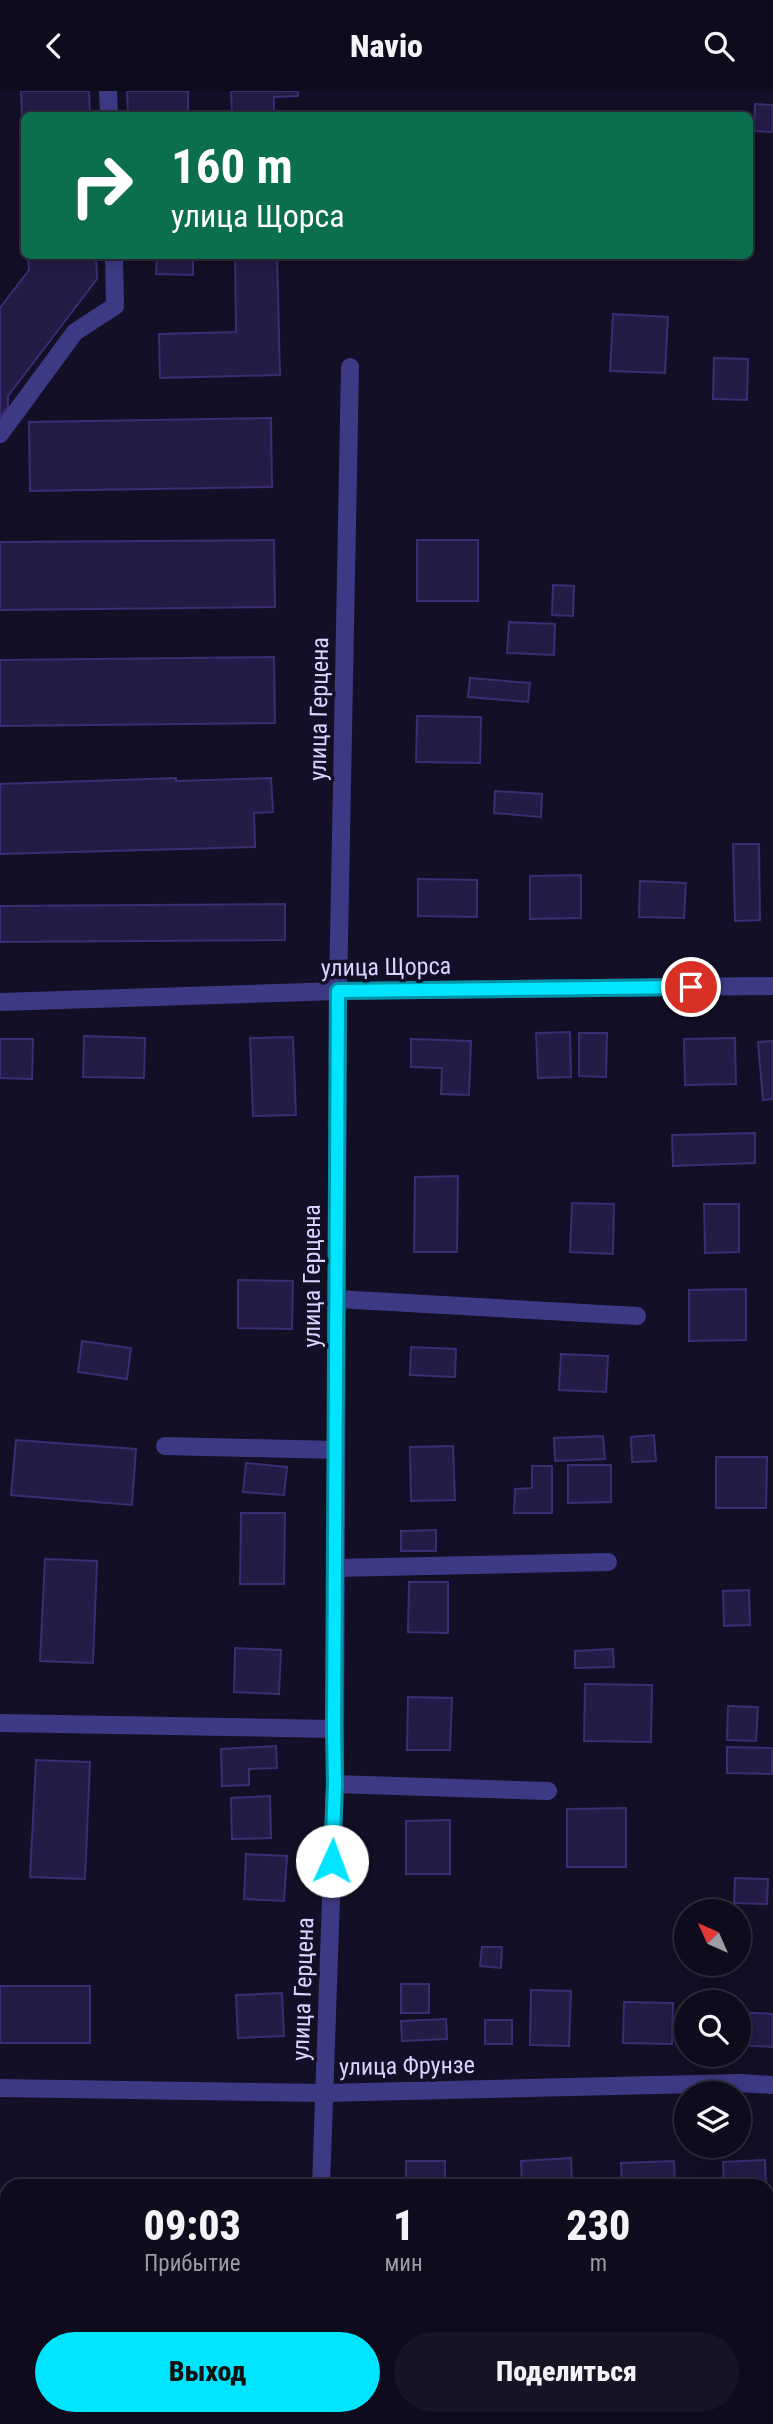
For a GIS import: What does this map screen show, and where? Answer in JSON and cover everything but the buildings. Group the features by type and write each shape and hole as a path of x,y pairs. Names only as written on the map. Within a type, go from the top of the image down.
{"street":[{"path":"108,91 109,112"},
{"path":"0,434 75,332 115,306 114,259"},
{"name":"улица Герцена","path":"321,2179 335,1784 338,991 350,367"},
{"name":"улица Щорса","path":"0,1002 338,991 773,986"},
{"path":"337,1299 637,1316"},
{"path":"165,1446 336,1450"},
{"path":"335,1568 608,1562"},
{"path":"0,1723 334,1729"},
{"path":"335,1784 548,1791"},
{"name":"улица Фрунзе","path":"0,2088 324,2092 739,2083 773,2085"}],"route":[{"path":"332,1861 335,1784 338,991 691,987"}]}
